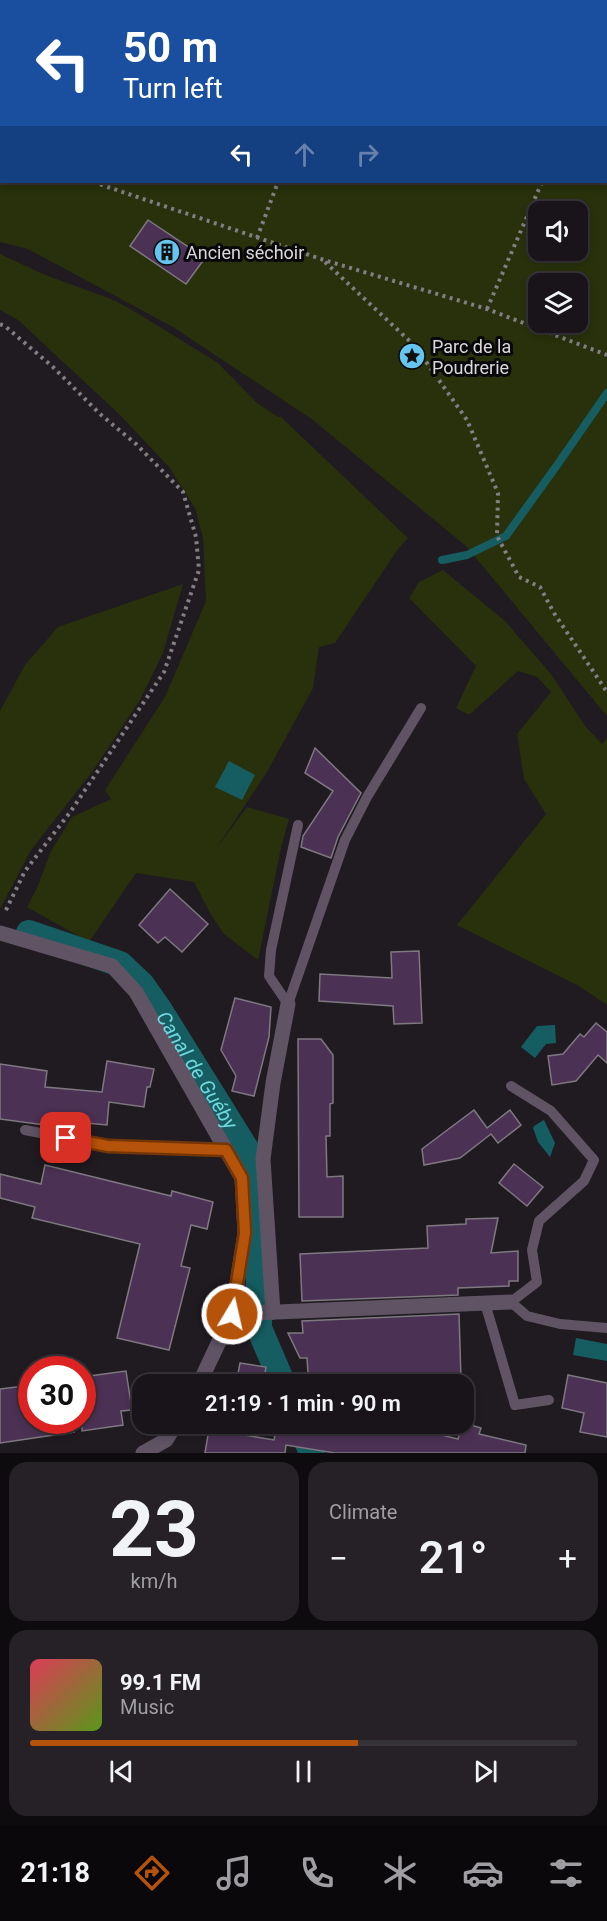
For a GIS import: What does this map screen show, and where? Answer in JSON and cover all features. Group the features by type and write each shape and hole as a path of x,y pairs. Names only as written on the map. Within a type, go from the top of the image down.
{"street":[{"path":"0,933 112,966 136,992 242,1178 245,1233 232,1314 204,1374"},
{"path":"273,1312 263,1159 273,1083 288,1004"},
{"path":"232,1314 511,1302"},
{"path":"143,1453 166,1440 170,1434"}],"lane":[{"path":"288,1004 345,840 367,797 421,708"},
{"path":"288,1004 269,976 271,950 298,825"},
{"path":"511,1086 551,1111 594,1160 584,1181 540,1221 532,1250 537,1282 511,1302 527,1316 560,1324 607,1328"},
{"path":"25,1130 108,1146 226,1150"},
{"path":"485,1303 515,1405 549,1400"}],"path":[{"path":"96,183 324,260 487,309 607,355"},
{"path":"257,238 278,183"},
{"path":"487,309 542,183"},
{"path":"324,260 415,346 467,420 498,492 496,536 519,577 540,587 554,614 607,692"},
{"path":"0,324 52,367 99,414 136,444 183,492 196,537 199,570 164,672 71,811 25,871 0,922"}],"green space":[{"name":"Parc de la Poudrerie","path":"0,183 607,183 607,716 466,546 313,420 173,327 28,249 0,242"},
{"path":"0,254 43,274 116,301 218,363 257,403 281,417 408,538 398,549 335,643 319,647 313,688 267,772 216,849 247,807 289,819 258,960 224,934 194,882 136,873 89,942 27,907 51,851 72,817 111,799 105,790 165,697 206,601 203,538 195,508 169,467 120,415 18,320 0,310"},
{"path":"443,570 505,621 551,674 585,726 602,744 607,738 607,1005 579,986 457,925 546,814 524,779 517,734 551,692 537,677 518,671 469,715 456,708 476,666 409,598 419,582"},
{"path":"183,584 163,653 140,700 92,772 31,850 0,909 0,711 25,665 58,627"}],"water":[{"path":"229,761 255,775 242,800 215,787"},
{"path":"555,1025 556,1043 546,1044 535,1058 521,1047 537,1026"},
{"path":"544,1120 555,1143 550,1157 538,1142 533,1128"},
{"path":"576,1338 607,1344 607,1361 573,1355"}],"building":[{"name":"Ancien séchoir","path":"148,220 205,258 186,284 130,246"},
{"path":"315,748 361,793 338,837 331,858 301,847 303,836 333,791 305,773"},
{"path":"170,889 208,924 182,952 165,937 158,943 139,925"},
{"path":"419,951 422,1023 394,1024 393,1006 319,1001 320,974 392,978 391,952"},
{"path":"235,998 271,1007 269,1037 254,1096 232,1091 236,1076 221,1050"},
{"path":"596,1023 607,1032 607,1063 598,1055 576,1081 552,1085 548,1056 563,1054 580,1034 584,1037"},
{"path":"298,1039 321,1039 333,1055 333,1103 330,1104 330,1136 326,1136 327,1177 343,1176 343,1217 299,1217"},
{"path":"107,1061 154,1069 150,1087 147,1087 144,1107 109,1102 107,1125 53,1120 52,1126 0,1119 0,1064 47,1071 45,1087 102,1092"},
{"path":"474,1110 487,1128 510,1110 521,1125 498,1143 491,1134 460,1158 424,1165 422,1149"},
{"path":"514,1164 543,1187 527,1206 499,1183"},
{"path":"45,1165 171,1196 172,1191 213,1202 207,1229 191,1225 181,1266 190,1268 169,1350 117,1338 140,1244 32,1218 35,1207 0,1198 0,1174 41,1184"},
{"path":"498,1218 491,1253 518,1251 518,1281 509,1281 509,1286 458,1288 458,1295 302,1301 300,1254 428,1248 427,1226 466,1224 466,1219"},
{"path":"459,1314 461,1374 308,1374 307,1358 300,1358 288,1333 303,1333 302,1321"},
{"path":"240,1363 266,1367 265,1374 238,1374"},
{"path":"126,1371 132,1410 121,1411 123,1425 96,1429 96,1375"},
{"path":"568,1375 607,1383 607,1437 580,1432 584,1413 562,1408"},
{"path":"18,1387 18,1434 61,1434 0,1443 0,1389"},
{"path":"474,1426 481,1428 479,1434 526,1445 525,1453 335,1453 286,1445 285,1453 205,1453 208,1434 239,1434 274,1440 275,1434 438,1434 458,1439 459,1434 474,1434"}],"waterway":[{"path":"442,560 467,555 506,536 607,393"},
{"name":"Canal de Guéby","path":"29,933 120,964 142,985 258,1168 259,1328 279,1374"},
{"name":"Canal de Guéby","path":"304,1434 312,1453"}],"place":[{"name":"Ancien séchoir","path":"167,252"},
{"name":"Parc de la Poudrerie","path":"412,356"}],"route":[{"path":"66,1138 108,1146 226,1150 242,1178 245,1233 232,1314"}]}
